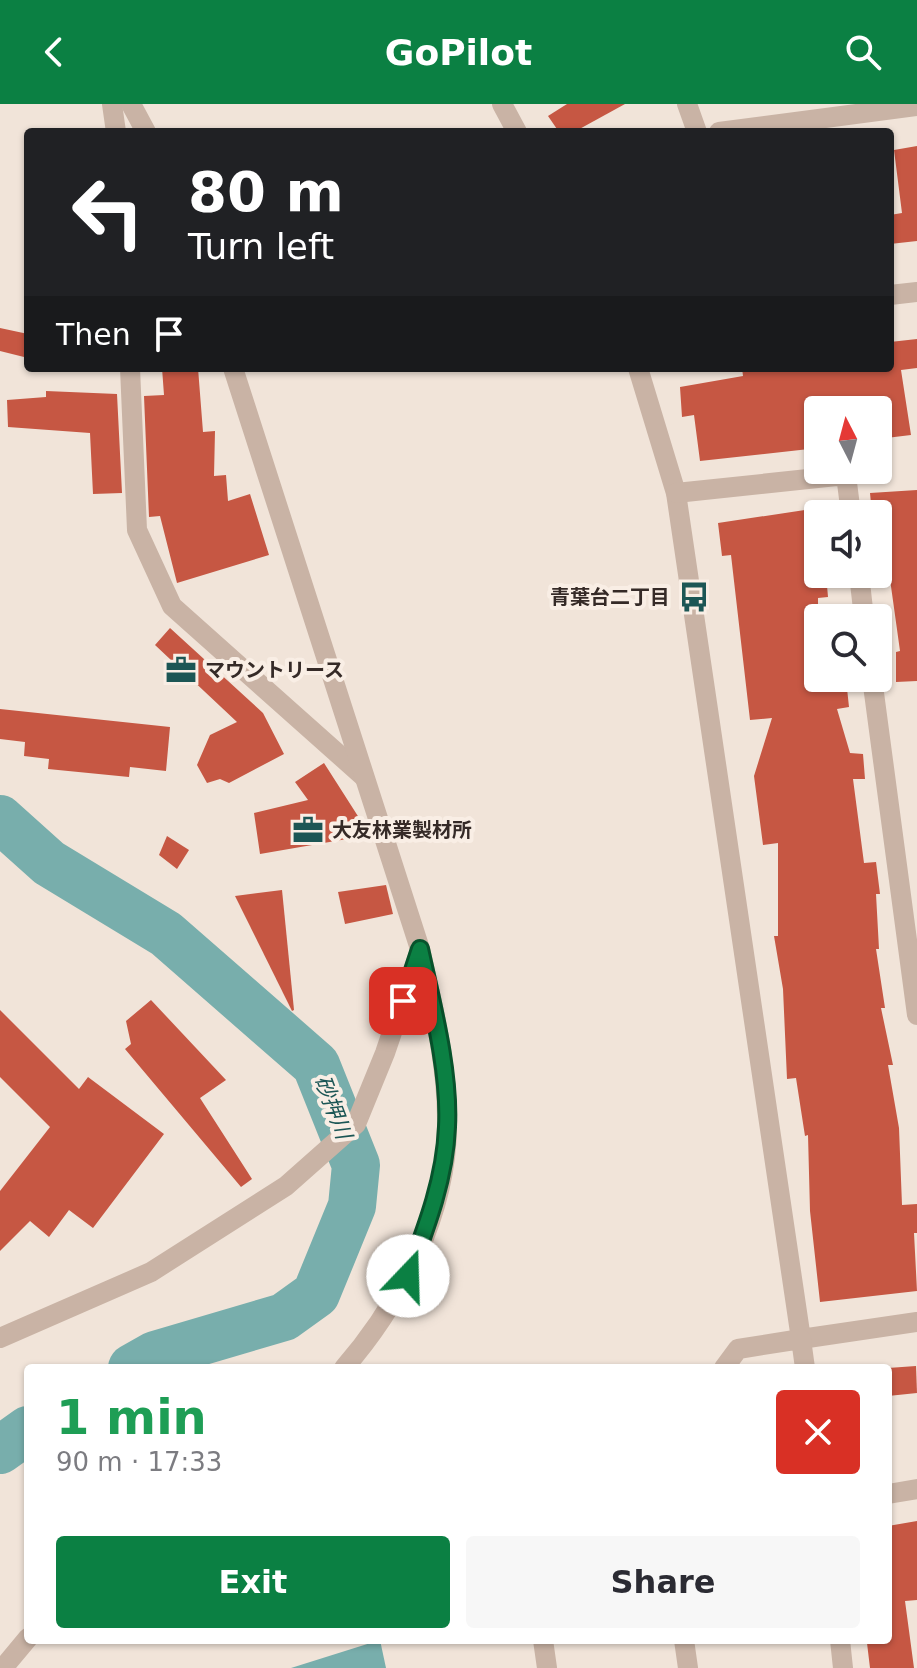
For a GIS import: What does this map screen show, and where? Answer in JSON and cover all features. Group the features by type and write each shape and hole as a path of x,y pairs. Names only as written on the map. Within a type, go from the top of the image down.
{"street":[{"path":"112,104 115,128"},
{"path":"131,104 144,128"},
{"path":"502,104 515,128"},
{"path":"687,104 696,128"},
{"path":"743,128 858,109 917,106"},
{"path":"894,295 917,292"},
{"path":"130,372 137,530 172,606 367,780"},
{"path":"234,372 420,949 438,1032 446,1110 441,1171 431,1214 408,1276 387,1314 347,1364"},
{"path":"639,372 676,493 804,1364"},
{"path":"676,493 846,475 849,500"},
{"path":"874,692 917,1015"},
{"path":"0,1338 151,1272 286,1186 356,1124 385,1053 420,949"},
{"path":"727,1364 738,1349 917,1322"},
{"path":"892,1493 917,1489"},
{"path":"3,1668 24,1643"},
{"path":"544,1644 547,1668"},
{"path":"685,1644 688,1668"},
{"path":"840,1644 843,1668"}],"water":[{"path":"367,1644 381,1644 386,1668 291,1668"}],"building":[{"path":"567,104 625,104 581,128 556,128 548,116"},
{"path":"917,146 917,241 894,244 894,214 902,213 894,150"},
{"path":"0,328 24,333 24,357 0,351"},
{"path":"917,339 917,368 901,370 911,435 892,437 892,396 804,396 804,450 700,461 694,415 682,417 680,387 743,376 742,372 894,372 894,342"},
{"path":"162,372 198,372 203,432 215,431 214,476 226,475 228,501 250,494 269,555 177,583 160,516 149,517 144,396 164,395"},
{"path":"46,391 117,394 122,493 93,494 90,433 8,427 7,400 46,397"},
{"path":"917,490 917,681 896,682 896,652 900,651 891,588 892,500 871,500 870,493"},
{"path":"804,510 804,588 827,588 828,597 818,598 818,604 804,604 804,692 847,692 849,707 837,709 850,753 863,754 865,779 853,779 864,863 876,862 880,894 876,894 879,949 876,949 885,1008 881,1008 893,1065 888,1065 899,1128 902,1205 917,1204 917,1233 914,1233 917,1291 820,1302 810,1211 808,1135 805,1136 796,1078 787,1079 783,989 774,936 778,936 778,843 763,845 754,776 772,718 750,720 731,555 722,556 718,523"},
{"path":"170,628 263,713 284,754 229,783 220,779 207,783 197,765 210,735 237,722 155,645"},
{"path":"0,709 170,727 166,771 130,767 129,777 48,769 49,759 24,756 25,742 0,739"},
{"path":"324,763 370,835 260,854 254,813 308,800 295,782"},
{"path":"167,836 189,850 177,869 159,855"},
{"path":"386,885 393,914 345,924 338,892"},
{"path":"282,890 294,1010 292,1011 235,896"},
{"path":"151,1000 226,1080 200,1098 252,1179 241,1187 125,1049 131,1044 126,1021"},
{"path":"0,1010 79,1089 88,1077 164,1134 93,1228 69,1210 49,1237 30,1221 0,1251 0,1191 50,1127 0,1077"},
{"path":"916,1366 917,1393 892,1396 892,1368"},
{"path":"917,1521 917,1600 905,1601 914,1668 870,1668 867,1644 892,1644 892,1525"}],"waterway":[{"name":"砂押川","path":"0,819 49,863 166,934 316,1065 356,1165 352,1206 316,1294 284,1317 155,1355 139,1364"},
{"name":"砂押川","path":"0,1450 24,1433"}],"place":[{"name":"青葉台二丁目","path":"694,597"},
{"name":"マウントリース","path":"181,670"},
{"name":"大友林業製材所","path":"308,830"}],"route":[{"path":"403,1001 420,949 438,1032 447,1126 431,1214 408,1276"}]}
